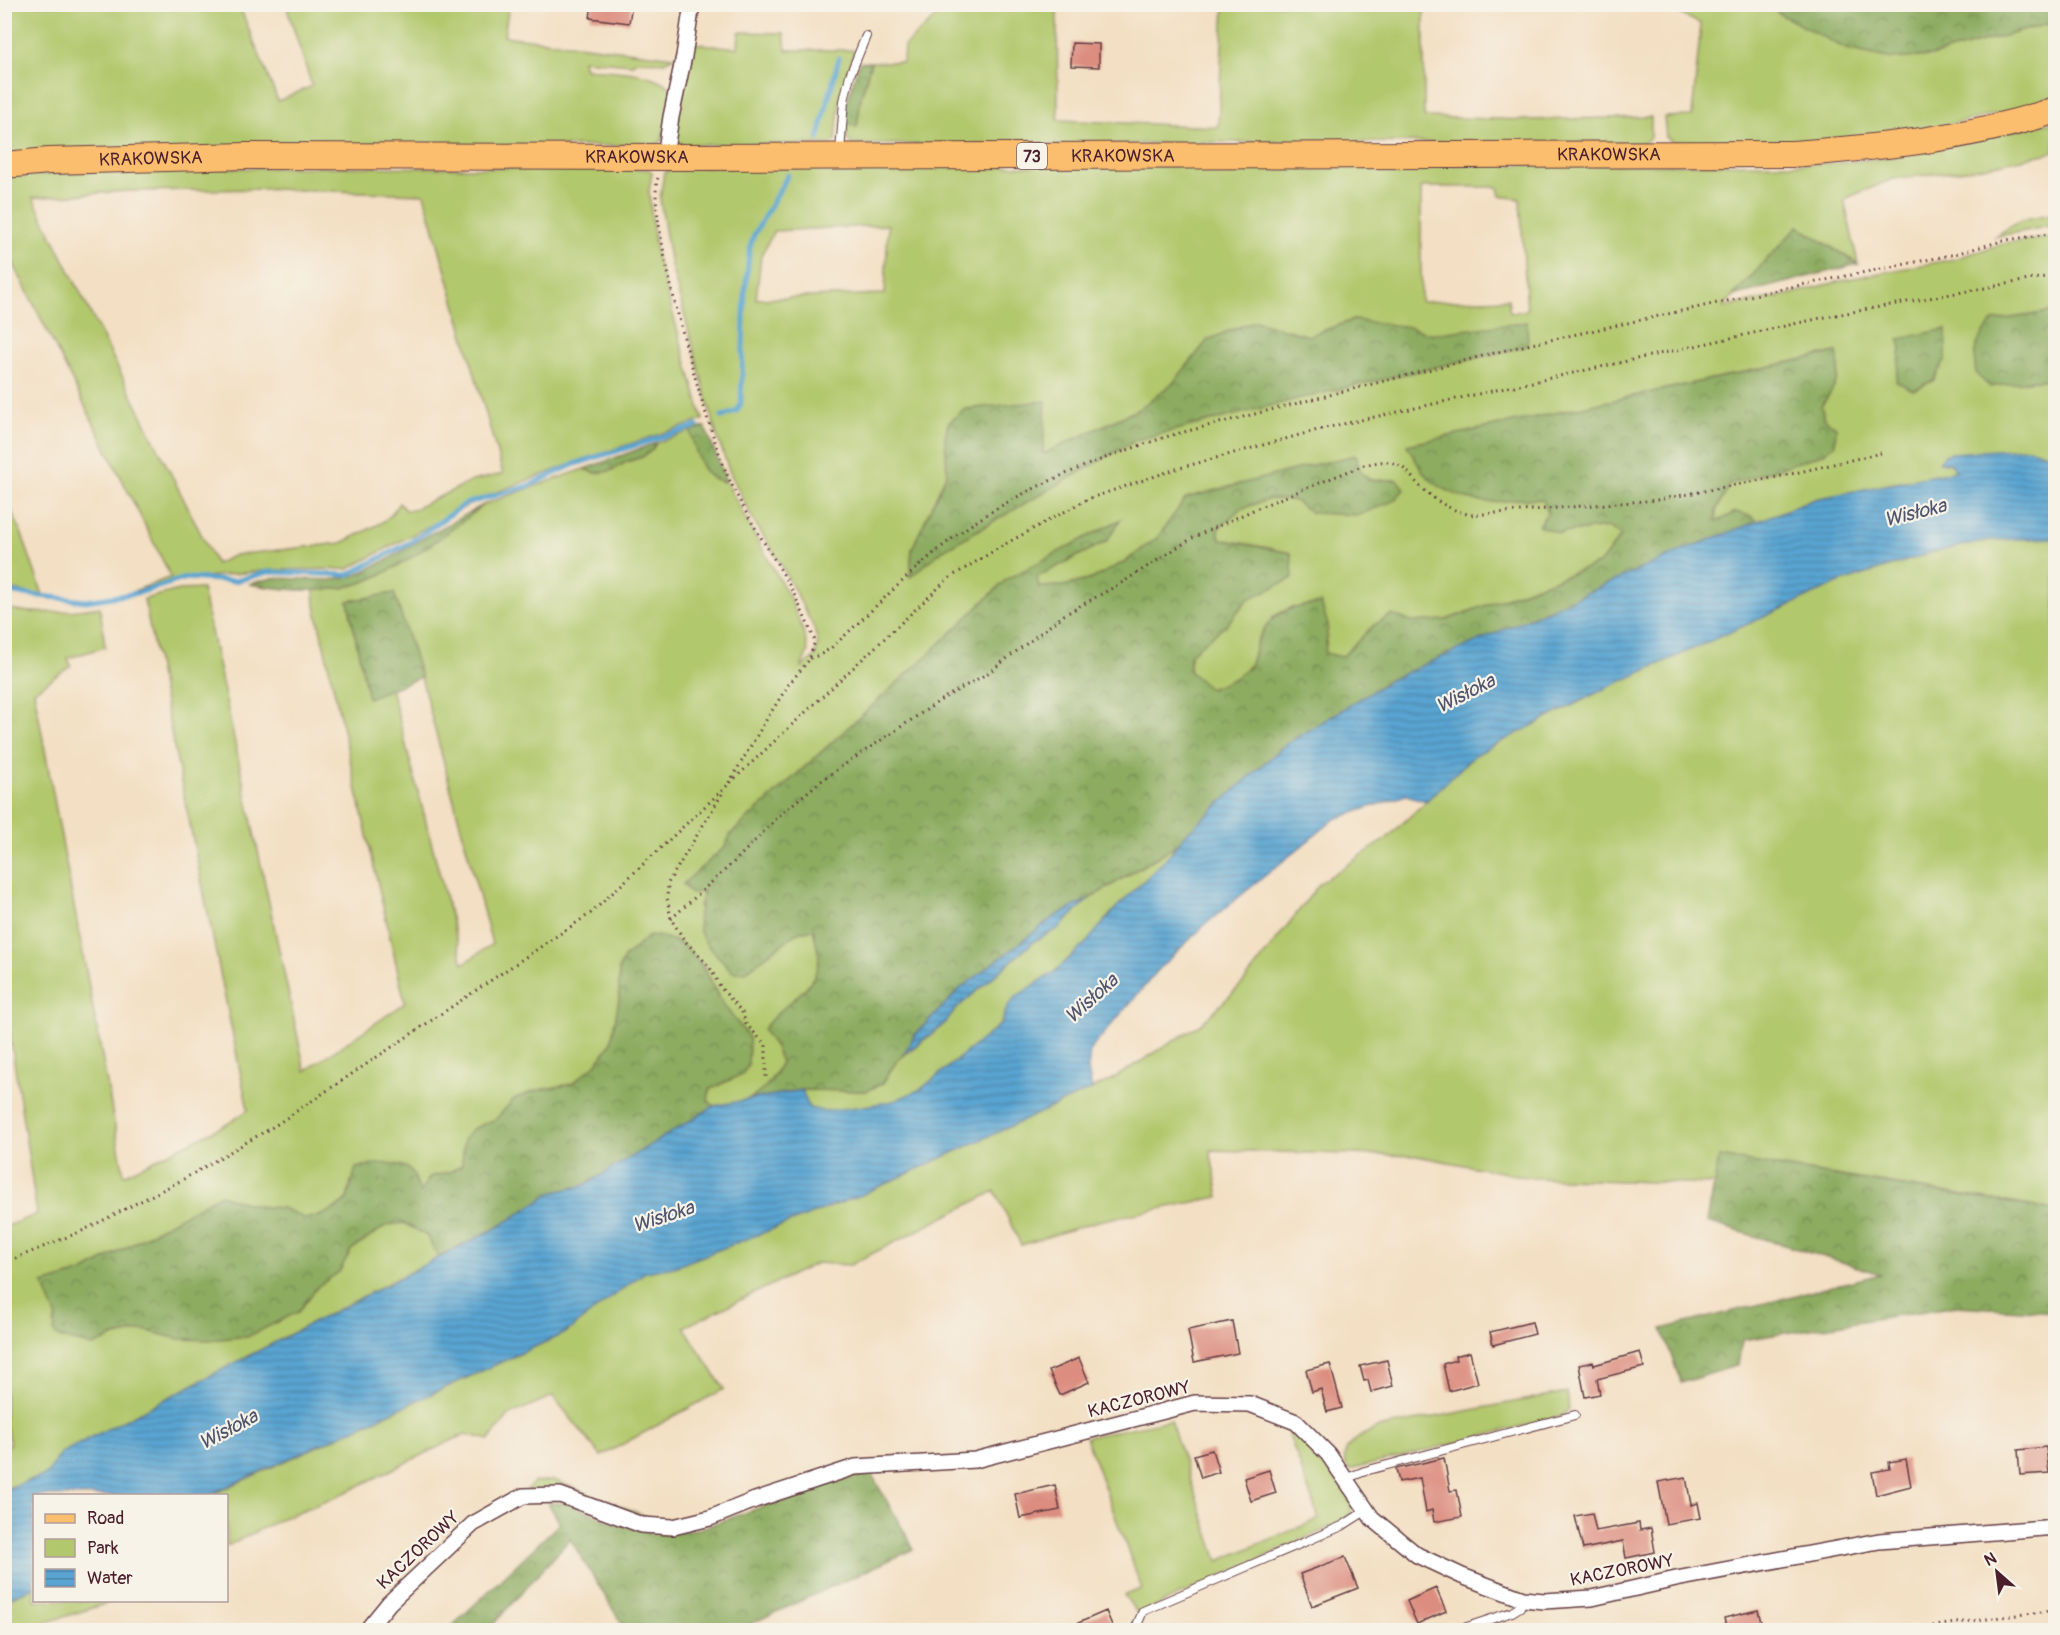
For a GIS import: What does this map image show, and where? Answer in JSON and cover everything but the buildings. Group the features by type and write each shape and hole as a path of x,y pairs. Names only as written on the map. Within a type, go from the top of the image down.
{"main road":[{"name":"KRAKOWSKA","path":"4,165 49,161 246,156 1792,154 1887,147 1967,134 2055,110"}],"street":[{"path":"666,157 692,4"},
{"name":"KACZOROWY","path":"367,1630 389,1603 473,1524 523,1496 560,1495 642,1525 672,1527 710,1518 754,1500 855,1467 975,1460 1195,1403 1250,1404 1296,1422 1328,1454 1372,1518 1417,1555 1462,1576 1523,1599 1544,1601 1592,1598 1676,1579 1879,1541 2055,1527"}],"lane":[{"path":"840,156 846,93 852,68 866,36"},
{"path":"1345,1479 1365,1471 1575,1415"},
{"path":"1135,1630 1143,1611 1342,1526 1366,1510"},
{"path":"1458,1630 1512,1612 1520,1607 1523,1599"}],"path":[{"path":"666,157 655,184 658,220 671,285 705,407 729,479 750,522 786,579 815,641 810,658 789,684 768,717 668,883 666,898 671,919 685,940 709,966 721,988 742,1012 746,1024 766,1045 766,1079"},
{"path":"810,658 831,648 892,590 966,529 1049,481 1126,450 1172,435 1518,347 1786,288 1951,255 2006,240 2055,233"},
{"path":"4,1263 82,1231 172,1185 276,1125 591,913 726,789 948,578 1088,499 1176,469 1325,428 1830,316 2055,274"},
{"path":"671,919 736,860 783,812 826,777 944,698 995,668 1064,615 1123,582 1194,537 1262,506 1364,465 1380,461 1394,463 1404,468 1422,488 1442,504 1457,512 1471,514 1657,500 1782,476 1881,453"},
{"path":"1903,1630 2055,1610"}],"green space":[{"path":"1424,4 1424,117 1529,120 1651,117 1651,137 1644,143 1217,142 1059,145 851,144 847,139 846,123 857,126 861,97 871,62 903,62 904,46 949,5 1057,5 1058,120 1218,127 1224,5"},
{"path":"5,5 239,5 278,101 312,86 286,5 509,5 504,36 674,57 664,62 636,61 633,64 583,60 585,69 645,75 666,84 673,91 662,140 657,145 5,154"},
{"path":"1662,5 1768,5 1778,13 1931,56 2055,22 2055,96 1982,118 1880,135 1786,142 1672,142 1666,137 1664,117 1692,116 1701,24"},
{"path":"1768,5 2055,5 2055,22 1931,56 1892,59 1846,49 1778,13"},
{"path":"739,32 784,33 786,50 853,50 840,99 836,140 831,144 687,145 676,143 673,139 692,43 738,48"},
{"path":"859,62 871,62 861,97 857,127 846,123 847,103"},
{"path":"2055,121 2055,152 1974,169 1893,179 1844,199 1858,264 1798,227 1723,307 1787,295 1848,279 1954,259 2005,243 2055,237 2055,311 1993,321 2034,380 2055,380 2055,454 2046,454 2028,448 1951,464 1957,471 1815,499 1758,521 1751,516 1716,523 1716,511 1730,484 1823,454 1825,419 1821,406 1830,393 1838,374 1836,352 1408,445 1425,474 1490,502 1525,498 1543,500 1548,512 1539,525 1559,533 1608,527 1621,536 1600,563 1446,620 1413,622 1391,615 1374,625 1342,657 1325,654 1327,625 1292,607 1274,616 1257,641 1251,664 1232,681 1209,689 1190,672 1190,654 1227,624 1248,599 1293,578 1274,549 1220,539 1218,529 1240,509 1270,499 1293,500 1312,513 1397,480 1370,480 1360,470 1356,456 1313,465 1187,498 1157,538 1126,561 1092,579 1063,586 1039,587 1036,577 1107,541 1007,579 928,655 731,834 725,847 683,884 704,890 699,906 720,958 733,972 745,972 799,931 814,930 819,958 812,980 763,1030 775,1047 781,1062 762,1091 738,1102 714,1106 707,1100 710,1089 743,1074 748,1064 749,1038 726,1009 703,965 679,942 650,935 624,958 619,969 619,1000 611,1043 597,1063 572,1084 534,1091 505,1110 496,1119 472,1129 464,1140 462,1165 450,1172 430,1177 420,1194 413,1173 351,1181 347,1199 338,1207 321,1216 304,1218 282,1208 256,1206 219,1195 83,1272 44,1284 56,1315 54,1324 93,1346 115,1336 144,1330 179,1339 298,1312 318,1286 339,1272 351,1250 387,1225 404,1223 426,1235 439,1257 61,1453 46,1475 5,1489 5,1449 10,1444 5,1422 5,1350 8,1348 8,1325 5,1324 5,1227 37,1214 4,994 5,607 39,612 100,607 105,647 68,658 71,666 34,691 124,1175 229,1123 248,1110 144,599 179,590 202,589 305,1071 405,1003 315,606 314,590 343,588 380,575 435,542 485,504 584,469 596,473 610,471 626,462 642,457 652,450 656,443 690,431 704,470 722,482 726,481 789,596 804,633 808,651 801,668 815,656 818,642 813,626 778,559 753,520 730,473 716,433 671,265 660,199 664,173 674,167 1807,164 1841,163 1908,155","holes":["1421,187 1498,187 1500,196 1520,199 1527,310 1510,313 1508,299 1421,302","888,225 885,294 756,299 761,256 774,231","1353,320 1431,334 1458,332 1297,399 1136,440 943,550 910,576 912,549 947,473 1043,455 1100,429 1139,409 1174,382 1208,340 1255,321 1308,336","1899,339 1946,358 1933,381 1913,390 1897,381 1901,349","394,593 421,677 492,944 463,964 391,688 368,697 348,601"]},
{"path":"334,167 648,169 652,172 649,192 656,255 703,420 584,459 484,497 348,569 271,570 187,579 134,591 171,577 5,247 5,177 116,170","holes":["271,189 424,194 503,474 472,481 412,510 405,510 399,503 391,515 381,523 342,543 235,555 216,564 33,198 128,191"]},
{"path":"2055,213 2055,225 1994,237 2021,220"},
{"path":"1798,226 1858,264 1733,296"},
{"path":"2055,311 2055,380 2034,380 1990,387 1976,374 1975,350 1993,321"},
{"path":"1353,320 1410,327 1431,334 1527,322 1528,346 1297,399 1136,440 943,550 910,577 912,549 947,473 945,437 948,423 965,409 1046,401 1043,454 1139,409 1174,382 1208,340 1231,330 1255,321 1308,336"},
{"path":"1946,329 1946,358 1933,381 1913,390 1896,381 1901,349 1899,339"},
{"path":"1837,352 1839,368 1837,381 1821,406 1825,419 1836,427 1835,444 1823,454 1730,484 1716,511 1716,522 1736,512 1751,516 1758,521 1686,549 1392,679 1285,745 1187,833 1178,844 1089,899 1054,917 961,988 914,1036 882,1084 866,1091 802,1090 751,1099 771,1082 781,1062 775,1047 763,1030 805,989 817,970 819,958 814,930 799,931 745,972 733,972 707,945 699,929 698,919 704,891 691,894 683,884 725,847 731,834 928,655 1007,579 1121,519 1107,541 1037,577 1039,587 1063,586 1092,579 1126,561 1157,538 1186,498 1356,455 1360,470 1369,480 1397,480 1405,489 1393,501 1359,515 1312,513 1293,500 1270,499 1240,509 1218,529 1220,539 1291,553 1293,578 1248,599 1227,624 1190,654 1190,672 1210,689 1231,680 1250,665 1262,632 1275,617 1300,606 1321,603 1328,625 1325,653 1342,657 1374,625 1392,615 1413,622 1446,620 1600,563 1621,536 1608,527 1559,533 1539,526 1548,512 1543,500 1491,502 1454,494 1437,485 1424,473 1407,445"},
{"path":"705,427 726,481 711,477 697,456 690,431"},
{"path":"656,443 652,450 642,457 626,462 610,471 596,473 584,469"},
{"path":"5,498 20,529 43,595 5,589"},
{"path":"485,504 416,554 359,584 341,588 306,590 249,584 273,578 330,580 356,575 387,560"},
{"path":"2055,538 2055,1210 1719,1157 1715,1184 1532,1178 1417,1156 1210,1150 1219,1197 1098,1221 1021,1245 995,1191 850,1265 817,1263 684,1327 724,1389 601,1456 553,1396 509,1415 489,1440 465,1434 334,1498 285,1517 228,1546 228,1494 213,1494 565,1333 645,1272 674,1267 861,1195 1111,1080 1201,1024 1244,982 1320,883 1386,839 1475,755 1606,688 1839,583 1930,553 1989,540"},
{"path":"394,593 421,677 368,698 348,601"},
{"path":"1178,844 1116,908 1086,943 1053,973 1017,996 1008,1006 1001,1024 921,1089 894,1101 859,1107 823,1111 809,1108 802,1090 866,1091 882,1084 896,1062 942,1026 957,1008 1036,940 1058,929 1089,899"},
{"path":"650,935 667,938 690,951 726,1008 749,1038 748,1064 743,1074 710,1089 708,1100 714,1106 585,1185 551,1193 502,1225 439,1257 426,1235 404,1223 387,1225 351,1250 339,1272 318,1286 298,1312 249,1336 210,1340 179,1339 144,1330 115,1336 93,1346 61,1338 54,1333 56,1315 43,1284 83,1272 219,1195 256,1206 282,1208 304,1218 320,1216 338,1207 347,1199 356,1168 387,1164 403,1166 414,1175 420,1193 430,1177 450,1172 462,1165 464,1140 472,1129 496,1119 514,1099 534,1091 572,1084 597,1063 611,1043 619,1000 619,969 624,958"},
{"path":"1719,1157 2055,1210 2055,1312 1956,1306 1742,1340 1738,1365 1681,1383 1662,1329 1881,1274 1707,1222"},
{"path":"1567,1392 1569,1409 1562,1416 1349,1470 1345,1462 1347,1449 1351,1444 1377,1428"},
{"path":"1170,1420 1218,1561 1319,1519 1287,1429 1306,1442 1351,1500 1351,1513 1335,1525 1138,1614 1124,1595 1142,1589 1086,1437"},
{"path":"871,1473 914,1549 737,1630 626,1630 570,1539 488,1630 448,1630 560,1523 548,1503 568,1503 614,1523 656,1534 699,1529 833,1482"},
{"path":"554,1480 646,1516 527,1490 534,1482"},
{"path":"33,1587 33,1602 111,1602 22,1630 5,1630 5,1600"}],"water":[{"name":"Wisłoka","path":"2028,448 2046,454 2055,454 2055,538 1989,540 1930,553 1839,583 1606,688 1475,755 1426,801 1406,795 1335,819 1207,923 1160,968 1090,1050 1088,1070 1092,1089 861,1195 674,1267 645,1272 565,1333 211,1494 33,1494 33,1587 5,1600 5,1489 46,1475 61,1453 502,1225 551,1193 585,1185 714,1106 802,1090 809,1108 823,1111 894,1101 921,1089 1001,1024 1008,1006 1017,996 1053,973 1086,943 1116,908 1163,862 1187,833 1285,745 1392,679 1686,549 1815,499 1956,471 1951,464 1939,462 1945,455"},
{"path":"1089,899 1058,929 1036,940 957,1008 942,1026 904,1054 914,1036 961,988 1054,917"}],"waterway":[{"path":"818,139 839,58"},
{"path":"722,417 737,411 741,403 745,291 750,247 754,235 788,175"},
{"path":"4,592 86,601 138,593 186,578 235,581 268,572 348,575 411,542 465,504 528,486 575,464 697,426"}]}
